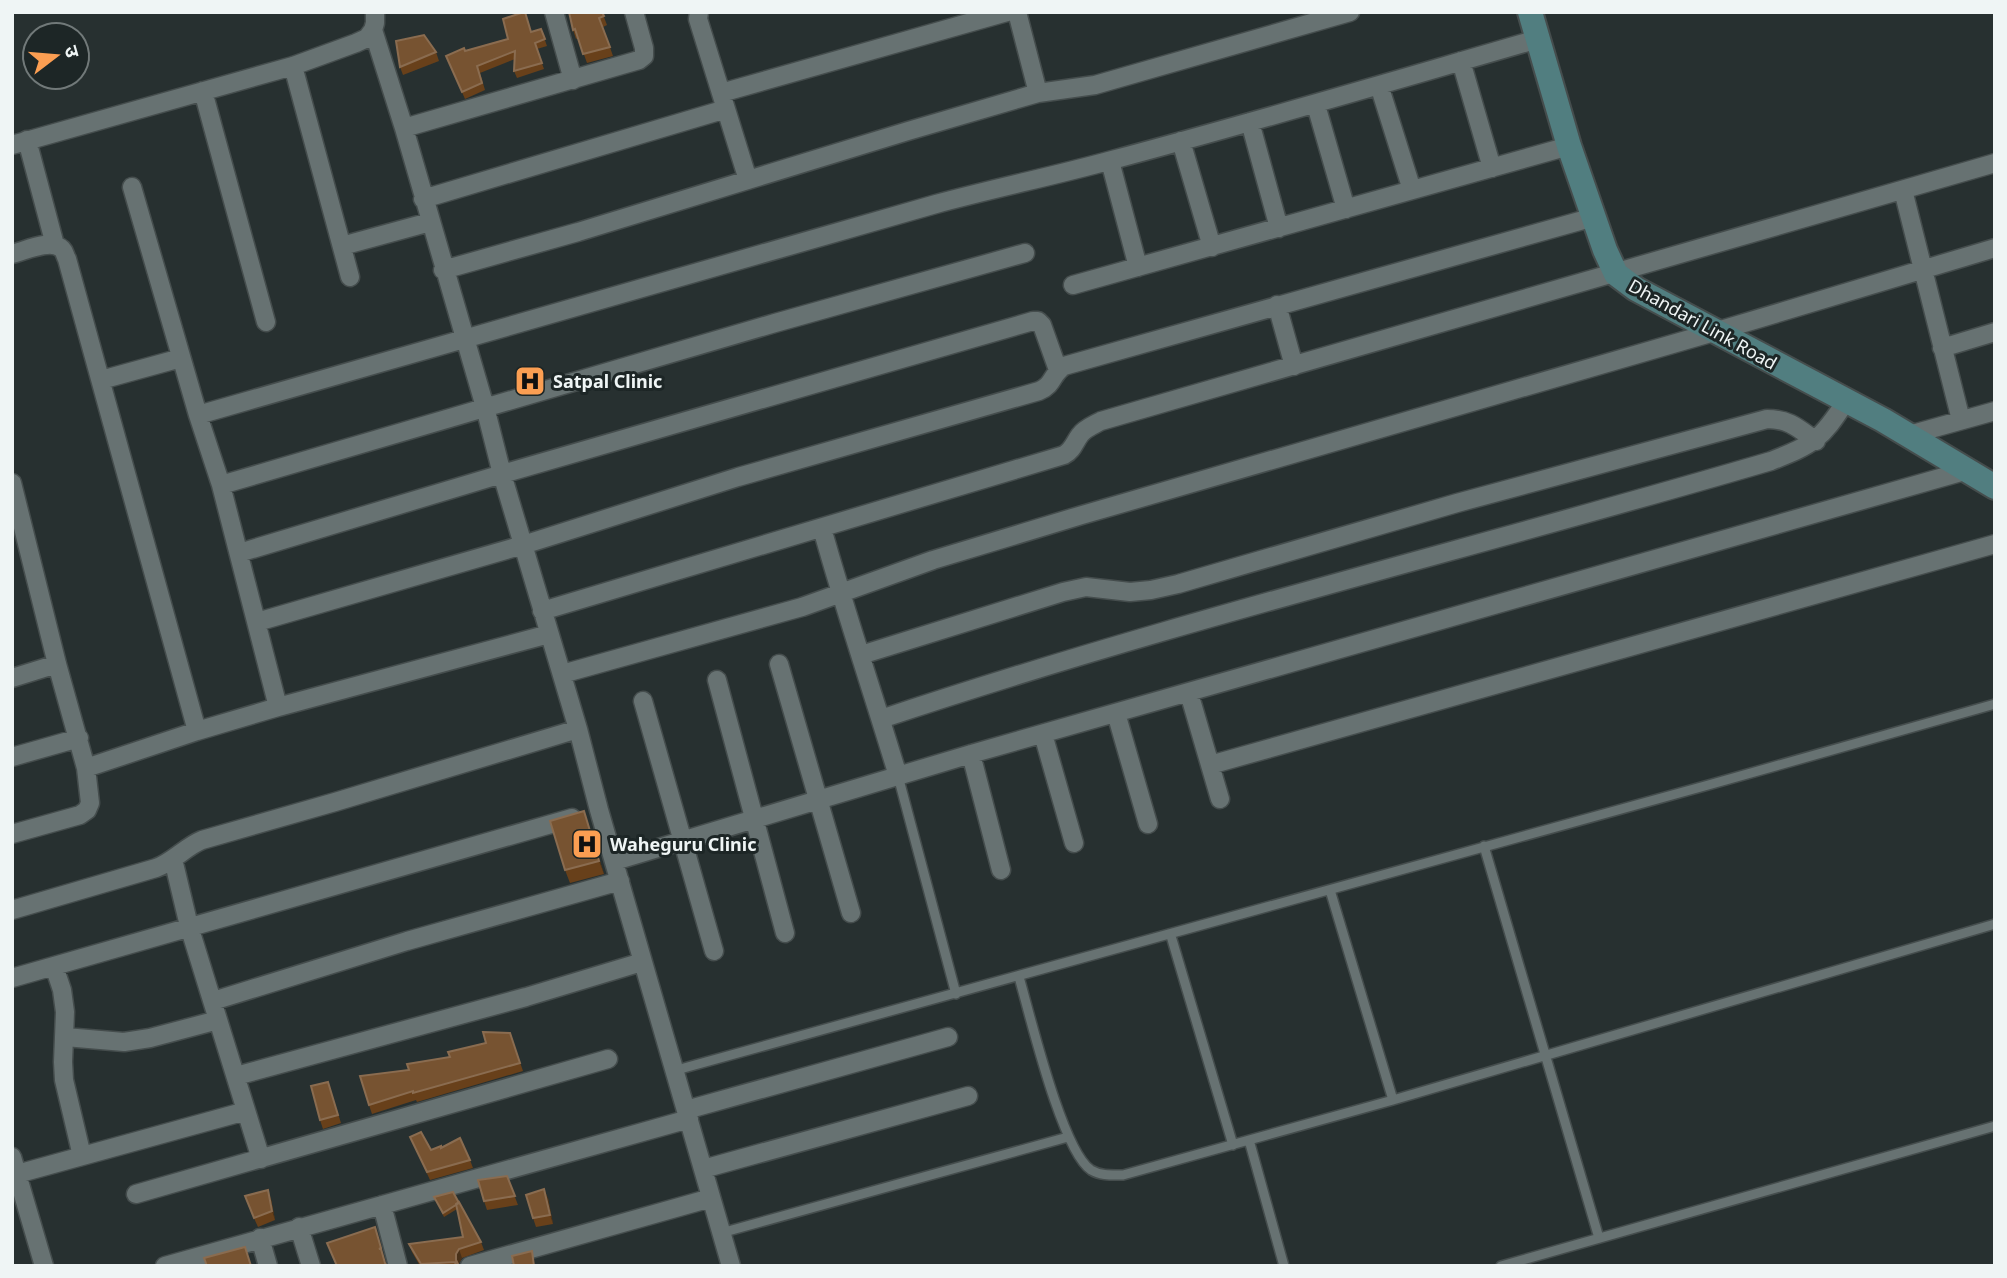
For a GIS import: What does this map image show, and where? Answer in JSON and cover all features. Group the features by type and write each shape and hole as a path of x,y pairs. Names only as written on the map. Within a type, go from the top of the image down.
{"street":[{"path":"554,12 573,80"},
{"path":"404,128 639,60 644,56 644,48 634,12"},
{"path":"699,12 698,19 748,180"},
{"path":"423,198 1007,12"},
{"path":"1017,12 1038,93"},
{"path":"443,270 1038,93 1095,85 1350,12"},
{"name":"Dhandari Link Road","path":"1530,12 1569,146 1616,274 1636,289 1909,435 1995,487"},
{"path":"54,245 20,143 293,66 356,43 366,37 374,21"},
{"path":"374,21 443,270 485,407 673,1072 731,1266"},
{"path":"198,415 976,193 1110,161 1538,39"},
{"path":"1461,61 1492,168"},
{"path":"293,66 350,277"},
{"path":"1380,85 1412,190"},
{"path":"203,91 266,321"},
{"path":"1315,104 1346,209"},
{"path":"1250,122 1279,228"},
{"path":"1181,141 1212,247"},
{"path":"1073,285 1569,146"},
{"path":"1110,161 1138,267"},
{"path":"542,611 1064,455 1071,451 1080,434 1101,421 1995,163"},
{"path":"132,187 221,485 278,707"},
{"path":"1903,190 1961,421"},
{"path":"257,622 523,545 738,477 1039,391 1048,387 1058,370 1064,366 1594,217"},
{"path":"342,246 430,222"},
{"path":"12,254 54,245 62,249 67,260 197,731"},
{"path":"562,674 802,607 933,560 1082,515 1995,248"},
{"path":"221,485 1026,253"},
{"path":"1277,305 1294,366"},
{"path":"239,553 1033,321 1042,325 1058,370"},
{"path":"1942,348 1995,332"},
{"path":"101,380 181,358"},
{"path":"881,719 972,688 1201,621 1758,465 1798,451 1816,441 1830,427 1846,401"},
{"path":"1909,435 1995,411"},
{"path":"861,655 1063,592 1086,587 1130,592 1178,584 1457,503 1766,419 1782,419 1816,441"},
{"path":"615,861 971,754 1968,470"},
{"path":"12,483 79,738 90,803 87,810 80,815 12,834"},
{"path":"821,528 898,776"},
{"path":"1210,765 1995,544"},
{"path":"86,768 278,707 549,634"},
{"path":"12,678 58,664"},
{"path":"779,664 851,913"},
{"path":"717,680 785,933"},
{"path":"1189,693 1220,799"},
{"path":"643,701 714,951"},
{"path":"1116,713 1148,824"},
{"path":"12,910 156,869 189,845 202,840 578,729"},
{"path":"1043,734 1074,843"},
{"path":"12,757 79,738"},
{"path":"971,754 1001,870"},
{"path":"12,978 599,810"},
{"path":"173,859 189,926 261,1159"},
{"path":"213,1001 620,881"},
{"path":"236,1076 642,962"},
{"path":"54,965 64,1002 65,1080 82,1156"},
{"path":"65,1037 124,1042 218,1020"},
{"path":"165,1266 187,1263 260,1238 382,1205 948,1037"},
{"path":"136,1194 608,1059"},
{"path":"703,1169 968,1096"},
{"path":"44,1266 15,1166 82,1156 246,1111"},
{"path":"470,1266 711,1198"},
{"path":"382,1205 398,1266"},
{"path":"299,1227 311,1266"},
{"path":"260,1238 268,1266"}],"lane":[{"path":"673,1072 1171,936 1995,704"},
{"path":"898,776 956,994"},
{"path":"1485,846 1599,1238"},
{"path":"1330,890 1393,1100"},
{"path":"1020,978 1068,1137 1090,1169 1103,1175 1123,1175 1393,1100 1995,924"},
{"path":"1171,936 1233,1145"},
{"path":"1501,1266 1995,1126"},
{"path":"721,1233 1068,1137"},
{"path":"1249,1140 1284,1266"}],"building":[{"path":"525,12 531,32 541,29 545,39 535,43 542,63 514,71 515,51 477,66 482,83 462,92 446,56 464,48 465,51 508,39 503,19"},
{"path":"569,12 602,12 604,16 599,18 610,47 583,54"},
{"path":"424,35 436,52 400,67 396,41"},
{"path":"584,811 599,861 565,870 550,821"},
{"path":"483,1032 510,1033 520,1063 369,1105 360,1076 409,1070 407,1064 450,1057 448,1052 486,1043"},
{"path":"328,1082 338,1115 320,1120 311,1086"},
{"path":"421,1132 431,1150 460,1138 470,1160 427,1172 410,1137"},
{"path":"507,1176 515,1196 484,1201 478,1180"},
{"path":"544,1189 550,1215 533,1218 526,1195"},
{"path":"268,1190 272,1211 254,1218 245,1196"},
{"path":"453,1192 459,1203 443,1213 434,1197"},
{"path":"459,1202 481,1242 459,1249 456,1260 459,1266 456,1266 455,1262 421,1264 409,1244 463,1237 456,1204"},
{"path":"375,1227 381,1248 379,1249 387,1266 337,1266 327,1243"},
{"path":"245,1247 251,1266 207,1266 204,1258"},
{"path":"532,1251 534,1266 514,1266 512,1256"}],"place":[{"name":"Satpal Clinic","path":"530,381"},
{"name":"Waheguru Clinic","path":"587,844"}]}
